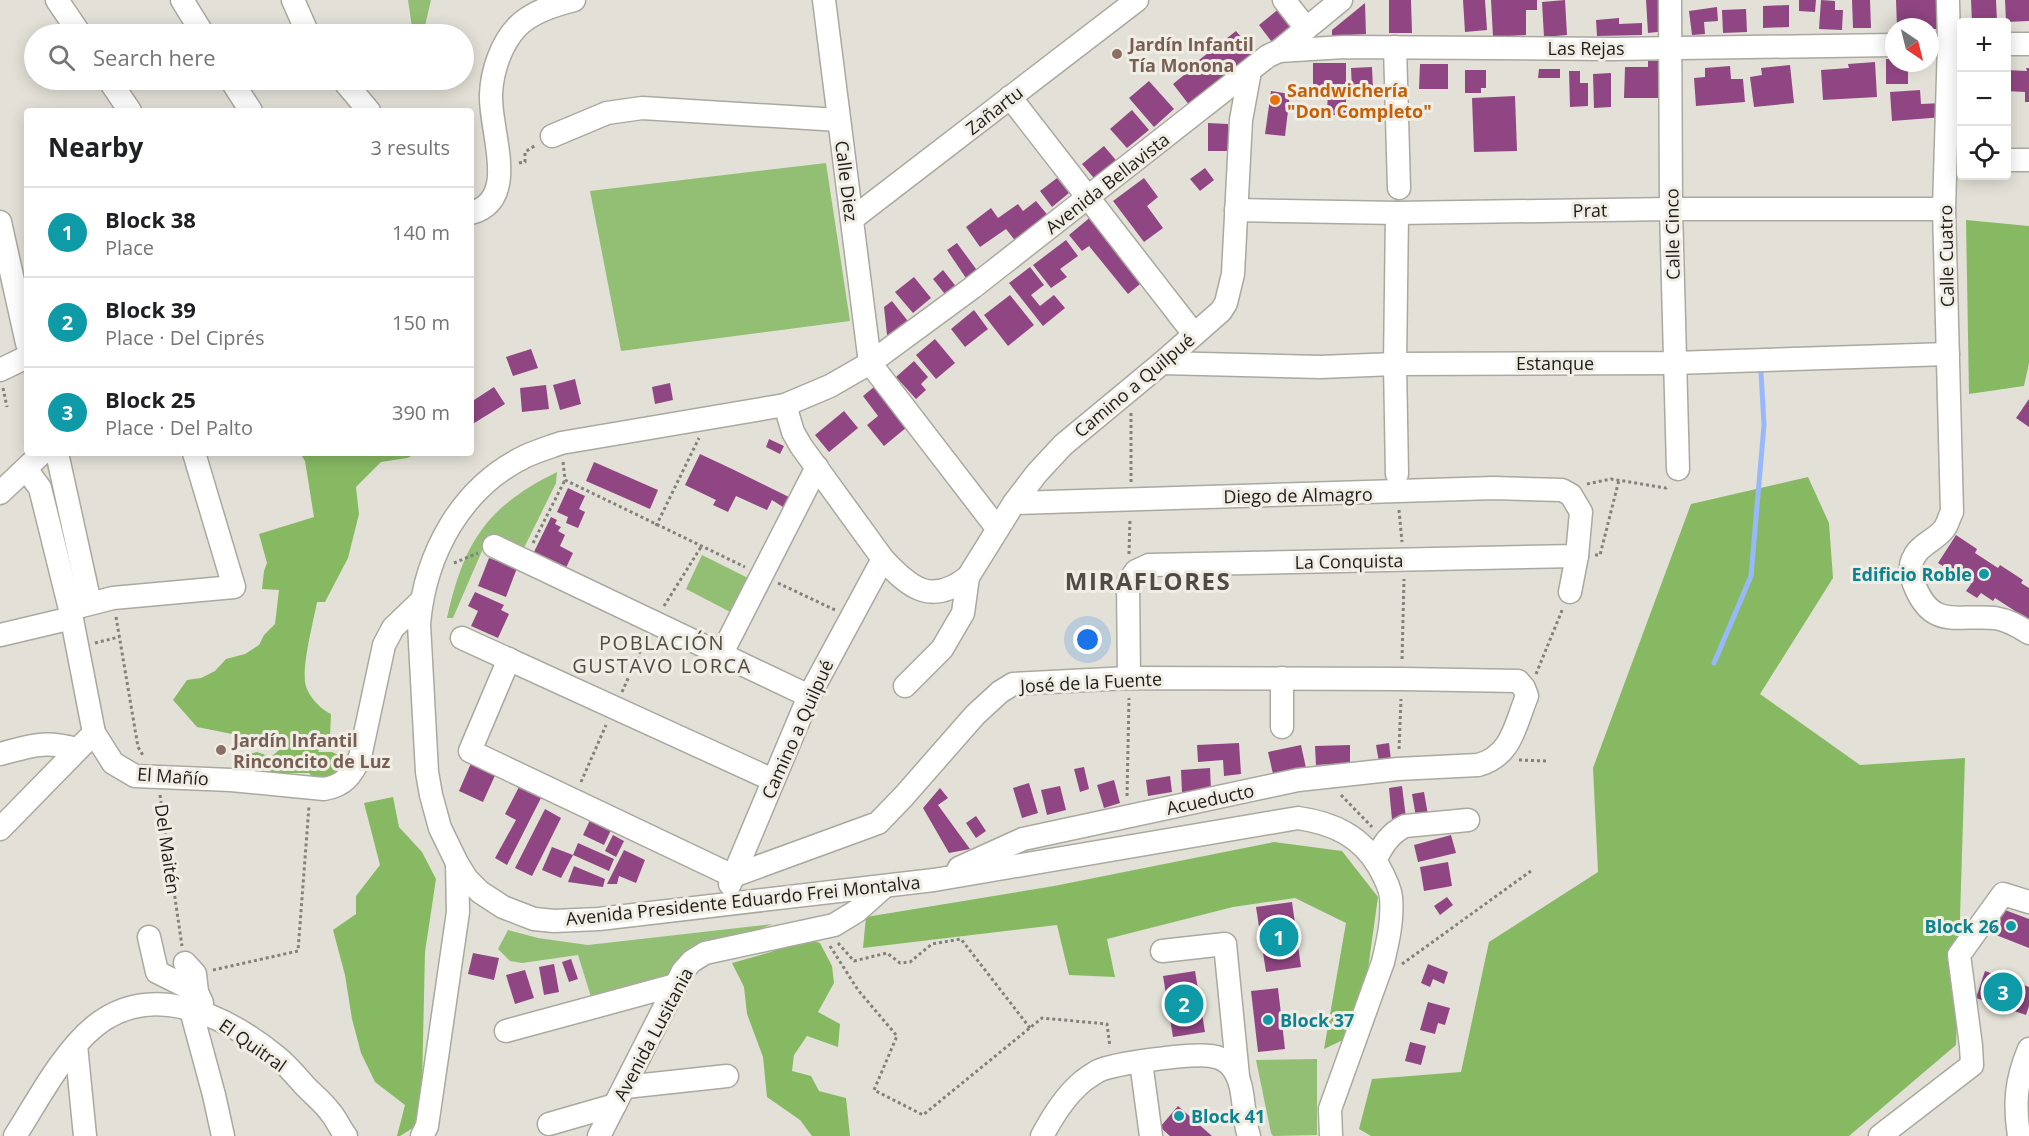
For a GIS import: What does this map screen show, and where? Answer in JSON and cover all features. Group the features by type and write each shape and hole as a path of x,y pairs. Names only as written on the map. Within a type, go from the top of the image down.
{"street":[{"path":"57,0 73,24"},
{"path":"182,0 197,24"},
{"path":"293,0 304,24"},
{"path":"474,212 480,211 491,200 499,186 491,96 500,54 516,27 527,19 574,0"},
{"name":"Calle Diez","path":"824,0 870,363"},
{"name":"Zañartu","path":"852,219 1137,0"},
{"path":"1284,0 1306,28"},
{"name":"Avenida Bellavista","path":"870,363 1089,197 1268,56 1279,51 1341,0"},
{"name":"Calle Cinco","path":"1670,0 1671,209 1678,469"},
{"name":"Calle Cuatro","path":"1948,0 1947,43 1953,161 1944,209 1952,512 1945,528 1912,558 1910,575 1924,603 1934,612 1951,619 1993,618 2008,621 2029,633"},
{"path":"2011,44 2029,44"},
{"name":"Las Rejas","path":"1279,51 1344,47 1671,49 1885,45"},
{"path":"1395,47 1399,188"},
{"name":"Camino a Quilpué","path":"968,577 997,528 1037,472 1063,445 1162,363 1226,303 1233,274 1241,120 1250,71"},
{"path":"116,90 128,108"},
{"path":"237,90 249,108"},
{"path":"351,90 366,108"},
{"path":"1010,97 1194,334"},
{"path":"552,136 607,113 642,108 839,120"},
{"path":"2011,160 2029,160"},
{"name":"Prat","path":"1236,210 1397,213 1671,209 1944,209"},
{"path":"1397,213 1395,364 1397,483"},
{"path":"1,231 24,311"},
{"name":"Estanque","path":"1162,363 1320,367 1395,364 1674,363 1948,354"},
{"path":"0,369 24,358"},
{"path":"870,363 997,528"},
{"name":"Avenida Presidente Eduardo Frei Montalva","path":"870,363 830,386 785,405 708,420 658,426 561,443 527,456 496,474 466,502 447,531 427,575 421,601 420,660 427,772 440,828 457,863 467,879 480,892 503,907 534,920 599,919 934,880 1298,819 1316,820 1344,831 1356,839 1372,856 1384,876 1391,895 1392,914 1389,937 1376,983 1347,1057 1330,1109 1330,1136"},
{"path":"785,405 793,432 883,559 902,580 926,591 947,590 968,577"},
{"path":"0,829 94,733 78,648 77,610 57,456"},
{"path":"0,635 113,598 234,587 195,456"},
{"path":"34,461 77,610"},
{"path":"0,493 34,461"},
{"path":"722,653 817,467"},
{"name":"Diego de Almagro","path":"1014,503 1397,483 1494,488 1570,496"},
{"path":"1570,496 1581,512 1577,556 1570,592"},
{"path":"494,546 809,696"},
{"name":"La Conquista","path":"1129,678 1128,582 1136,571 1149,565 1577,556"},
{"name":"Camino a Quilpué","path":"722,905 809,696 883,559"},
{"path":"905,686 942,649 953,631 963,613 968,577"},
{"name":"El Mañío","path":"94,733 113,763 135,776 334,788 346,781 354,772 360,757 384,645 393,628 421,601"},
{"path":"462,638 773,780"},
{"path":"509,658 470,751 733,876"},
{"name":"José de la Fuente","path":"733,876 878,823 975,715 999,692 1013,684 1129,678 1282,678 1402,679 1523,688"},
{"path":"1282,678 1282,727"},
{"name":"Acueducto","path":"934,880 1023,839 1127,815 1298,780 1398,769 1478,765 1496,758 1508,745 1523,688"},
{"path":"0,754 56,743 76,749"},
{"path":"1372,856 1386,839 1405,826 1468,820"},
{"path":"422,1136 427,1126 458,912 457,863"},
{"name":"Avenida Lusitania","path":"599,1136 675,985 692,961 705,953 834,925 857,911 885,886"},
{"path":"1880,1136 1972,1065 1959,955 2002,894 2029,902"},
{"path":"149,937 157,972 195,991 223,1136"},
{"path":"1162,951 1226,944 1238,1076 1249,1136"},
{"path":"506,1031 675,985"},
{"name":"El Quitral","path":"15,1136 76,1045 95,1026 120,1010 195,991 227,1022 278,1058 331,1112 346,1136"},
{"path":"76,1045 85,1136"},
{"path":"2019,1136 2016,1103 2019,1073 2029,1049"},
{"path":"1042,1136 1054,1113 1083,1081 1098,1071 1113,1066 1201,1055 1223,1059 1231,1065 1238,1076"},
{"path":"1141,1062 1151,1136"},
{"path":"549,1124 620,1096 727,1076"}],"path":[{"path":"499,167 525,162 525,152 552,136"},
{"path":"656,526 708,420"},
{"path":"525,560 565,480 561,443"},
{"path":"1570,496 1611,479 1666,489 1678,469"},
{"path":"565,480 656,526 850,617"},
{"path":"1577,556 1600,555 1619,480"},
{"path":"1397,483 1404,560 1398,769"},
{"path":"427,575 494,546"},
{"path":"573,800 654,622 701,547"},
{"path":"1523,688 1570,592"},
{"name":"Del Maitén","path":"113,598 138,747 157,777 195,991"},
{"path":"78,648 119,637"},
{"path":"1127,815 1129,678"},
{"path":"1323,777 1376,830 1372,856"},
{"path":"195,991 298,951 309,798 296,787"},
{"path":"1376,983 1531,871"},
{"path":"813,930 838,942 854,961 887,953 900,963 910,962 932,944 961,939 1030,1028"},
{"path":"813,930 831,947 858,990 897,1036 874,1090 923,1114 1042,1018 1107,1024 1113,1066"}],"green space":[{"path":"408,0 431,0 425,24 412,24"},
{"path":"826,163 850,321 621,351 590,191"},
{"path":"1966,220 2029,226 2029,363 2024,386 1969,394"},
{"path":"302,456 411,456 381,462 356,487 359,514 348,558 325,602 317,602 307,653 305,682 308,692 315,701 331,714 330,736 318,752 332,752 360,766 320,784 309,773 273,773 243,756 257,752 271,757 286,744 263,737 237,735 197,727 173,700 187,680 201,678 215,671 226,659 245,654 259,645 264,635 275,624 279,590 262,589 267,563 259,534 314,517 305,461"},
{"path":"557,472 556,483 522,552 488,537 453,618 447,618 461,568 482,530 512,499"},
{"path":"1808,477 1829,523 1833,578 1760,694 1860,765 1965,758 1956,1045 1849,1136 1371,1136 1359,1129 1372,1079 1461,1072 1489,942 1598,872 1593,768 1691,504"},
{"path":"702,555 756,582 738,616 686,589"},
{"path":"393,797 399,827 422,852 436,879 425,952 422,1086 416,1126 400,1136 397,1136 405,1105 375,1082 361,1053 333,930 356,914 356,896 380,865 364,803"},
{"path":"1274,842 1342,851 1378,897 1368,969 1343,1040 1324,1049 1346,923 1295,898 1233,907 1107,939 1115,977 1069,975 1057,925 863,948 866,917 1054,886"},
{"path":"772,924 702,953 678,977 591,997 578,955 522,963 510,961 498,949 508,930 538,938 588,945"},
{"path":"804,938 820,943 832,966 834,983 818,1012 840,1024 838,1047 807,1036 794,1055 792,1071 811,1076 819,1091 846,1098 850,1136 812,1136 800,1120 767,1097 763,1057 747,1014 744,987 732,963 771,952"},
{"path":"1317,1059 1317,1135 1273,1136 1256,1060"}],"building":[{"path":"1389,0 1411,0 1412,33 1389,33"},
{"path":"1463,0 1485,0 1487,30 1465,32"},
{"path":"1491,0 1537,0 1537,10 1526,10 1526,35 1493,37"},
{"path":"1565,0 1567,35 1544,37 1542,2"},
{"path":"1646,0 1664,0 1666,31 1648,33"},
{"path":"1799,0 1816,0 1815,12 1799,11"},
{"path":"1821,0 1835,1 1835,10 1843,10 1842,30 1819,29"},
{"path":"1852,0 1870,0 1871,28 1853,28"},
{"path":"1896,0 1939,0 1939,18 1897,18"},
{"path":"1971,0 1996,0 1997,18 1972,18"},
{"path":"2005,0 2029,0 2029,21 2011,22 2011,18 2006,18"},
{"path":"1365,3 1366,34 1332,36 1332,30"},
{"path":"1789,5 1789,27 1763,28 1763,6"},
{"path":"1717,7 1718,21 1704,22 1705,34 1692,35 1689,11"},
{"path":"1280,8 1296,28 1274,45 1259,25"},
{"path":"1746,9 1747,32 1723,33 1722,10"},
{"path":"1619,18 1619,24 1642,23 1642,35 1597,36 1596,20"},
{"path":"1236,31 1255,54 1190,106 1173,84"},
{"path":"1648,61 1667,61 1667,98 1624,98 1625,67 1648,67"},
{"path":"1875,62 1877,97 1823,100 1821,70 1849,68 1848,64"},
{"path":"1313,63 1346,63 1346,115 1327,115 1328,87 1313,87"},
{"path":"1420,64 1448,64 1448,89 1419,89"},
{"path":"1790,65 1794,103 1754,107 1750,77 1762,75 1761,68"},
{"path":"1730,66 1731,79 1743,79 1745,102 1696,106 1694,78 1705,77 1705,68"},
{"path":"1372,67 1373,89 1352,90 1351,68"},
{"path":"2026,68 2029,68 2029,102 2025,102 2025,92 2011,91 2011,70 2027,71"},
{"path":"1539,69 1560,69 1560,78 1538,78"},
{"path":"1465,70 1486,70 1486,88 1481,88 1481,93 1465,93"},
{"path":"1569,71 1580,71 1580,83 1588,83 1588,106 1570,107"},
{"path":"1886,72 1908,72 1908,84 1886,84"},
{"path":"1611,73 1611,107 1594,108 1593,74"},
{"path":"1149,81 1174,109 1154,127 1129,98"},
{"path":"1920,90 1921,104 1943,103 1944,117 1892,121 1890,92"},
{"path":"1271,91 1290,94 1285,136 1265,134"},
{"path":"1515,96 1517,151 1474,152 1472,98"},
{"path":"1132,110 1149,130 1127,148 1110,129"},
{"path":"1208,123 1228,124 1228,151 1208,151"},
{"path":"1104,146 1120,165 1098,183 1082,164"},
{"path":"1205,168 1214,180 1200,191 1190,179"},
{"path":"1057,178 1069,193 1052,207 1040,191"},
{"path":"1144,178 1158,197 1147,206 1163,228 1144,242 1113,201"},
{"path":"1036,201 1050,218 1017,243 1006,229 980,247 966,227 991,208 998,218 1018,204 1023,211"},
{"path":"1093,215 1145,280 1128,294 1089,246 1082,251 1069,235"},
{"path":"1066,240 1078,256 1060,269 1067,277 1051,288 1033,265"},
{"path":"957,243 979,273 968,281 947,250"},
{"path":"1030,267 1044,285 1031,295 1040,306 1054,295 1065,308 1043,326 1009,283"},
{"path":"943,270 958,289 948,298 933,279"},
{"path":"914,277 931,298 913,313 895,292"},
{"path":"1010,295 1034,325 1008,346 984,315"},
{"path":"892,301 911,325 888,344 884,307"},
{"path":"974,310 988,329 965,347 951,329"},
{"path":"935,339 955,363 936,379 916,355"},
{"path":"531,349 538,368 513,376 506,357"},
{"path":"914,361 928,377 921,384 926,390 916,399 896,377"},
{"path":"575,379 581,404 560,410 553,385"},
{"path":"670,383 673,400 655,404 652,387"},
{"path":"546,385 549,409 522,412 520,388"},
{"path":"494,387 505,404 474,423 474,400"},
{"path":"874,387 907,427 884,446 867,425 878,416 863,396"},
{"path":"2029,399 2029,427 2016,418"},
{"path":"844,411 858,428 829,452 815,435"},
{"path":"769,439 784,446 780,454 766,447"},
{"path":"700,454 789,497 783,507 772,500 767,510 736,496 728,512 713,505 716,500 685,485"},
{"path":"594,462 658,490 650,509 586,481"},
{"path":"568,488 585,496 579,509 585,512 578,528 566,523 568,517 557,512"},
{"path":"551,517 557,520 555,524 561,527 558,531 565,535 560,546 573,553 565,570 533,554"},
{"name":"Edificio Roble","path":"1956,535 1977,549 1975,553 2023,580 2021,583 2029,588 2029,620 1995,598 1993,601 1981,593 1977,598 1966,591 1971,584 1938,563"},
{"path":"489,558 517,568 506,597 478,586"},
{"path":"475,592 504,605 501,610 509,614 498,638 471,626 478,611 468,606"},
{"path":"1239,743 1241,774 1224,776 1223,760 1198,762 1197,745"},
{"path":"1389,743 1391,760 1379,762 1376,745"},
{"path":"1301,745 1306,768 1273,774 1268,752"},
{"path":"1350,745 1350,763 1316,765 1315,746"},
{"path":"472,761 497,771 483,802 459,791"},
{"path":"1084,767 1089,789 1080,792 1074,769"},
{"path":"1210,768 1211,791 1182,793 1181,770"},
{"path":"1170,776 1172,792 1148,796 1146,780"},
{"path":"1114,780 1120,803 1104,808 1097,785"},
{"path":"1029,783 1038,813 1022,818 1013,788"},
{"path":"1060,786 1066,810 1047,815 1041,790"},
{"path":"1402,786 1406,818 1392,820 1389,788"},
{"path":"519,787 541,798 507,865 495,858 516,820 505,814"},
{"path":"940,788 948,798 938,805 970,849 949,853 923,808"},
{"path":"1424,792 1428,815 1416,817 1412,794"},
{"path":"545,809 561,818 532,876 515,868"},
{"path":"976,816 986,831 976,838 966,823"},
{"path":"591,818 612,828 604,845 583,835"},
{"path":"613,835 624,841 616,857 605,851"},
{"path":"1451,835 1456,853 1418,862 1414,845"},
{"path":"578,843 614,859 609,871 573,855"},
{"path":"552,847 573,855 561,878 542,870"},
{"path":"624,850 645,860 636,883 619,876 617,884 607,884"},
{"path":"1448,862 1452,886 1424,891 1420,867"},
{"path":"574,866 605,879 603,887 568,882"},
{"path":"1447,897 1453,905 1440,915 1434,906"},
{"path":"1292,902 1301,967 1266,972 1256,907"},
{"name":"Block 26","path":"1997,907 2029,919 2029,948 1991,933"},
{"path":"473,953 499,958 494,980 468,974"},
{"path":"571,959 578,979 569,982 562,962"},
{"path":"554,964 559,992 544,995 539,967"},
{"path":"1428,964 1448,972 1444,984 1433,979 1430,987 1421,983"},
{"path":"525,970 534,998 515,1004 506,975"},
{"path":"1195,971 1205,1032 1173,1037 1163,976"},
{"path":"1985,971 2029,987 2029,1006 2026,1015 1976,998"},
{"name":"Block 37","path":"1278,988 1285,1049 1258,1052 1251,991"},
{"path":"1428,1002 1450,1008 1445,1025 1438,1023 1435,1034 1420,1030"},
{"path":"1410,1042 1426,1046 1421,1065 1405,1061"},
{"name":"Block 41","path":"1178,1106 1212,1136 1170,1136 1160,1127"}],"waterway":[{"path":"1714,663 1751,576 1764,425 1761,372"}],"place":[{"name":"Jardín Infantil Tía Monona","path":"1117,54"},
{"name":"Sandwichería \"Don Completo\"","path":"1275,100"},
{"name":"Edificio Roble","path":"1984,574"},
{"name":"Jardín Infantil Rinconcito de Luz","path":"221,750"},
{"name":"Block 26","path":"2011,926"},
{"name":"Block 38","path":"1279,937"},
{"name":"Block 25","path":"2003,992"},
{"name":"Block 39","path":"1184,1004"},
{"name":"Block 37","path":"1268,1020"},
{"name":"Block 41","path":"1179,1116"}],"district":[{"name":"MIRAFLORES","path":"1148,580"},
{"name":"POBLACIÓN GUSTAVO LORCA","path":"662,654"}]}
